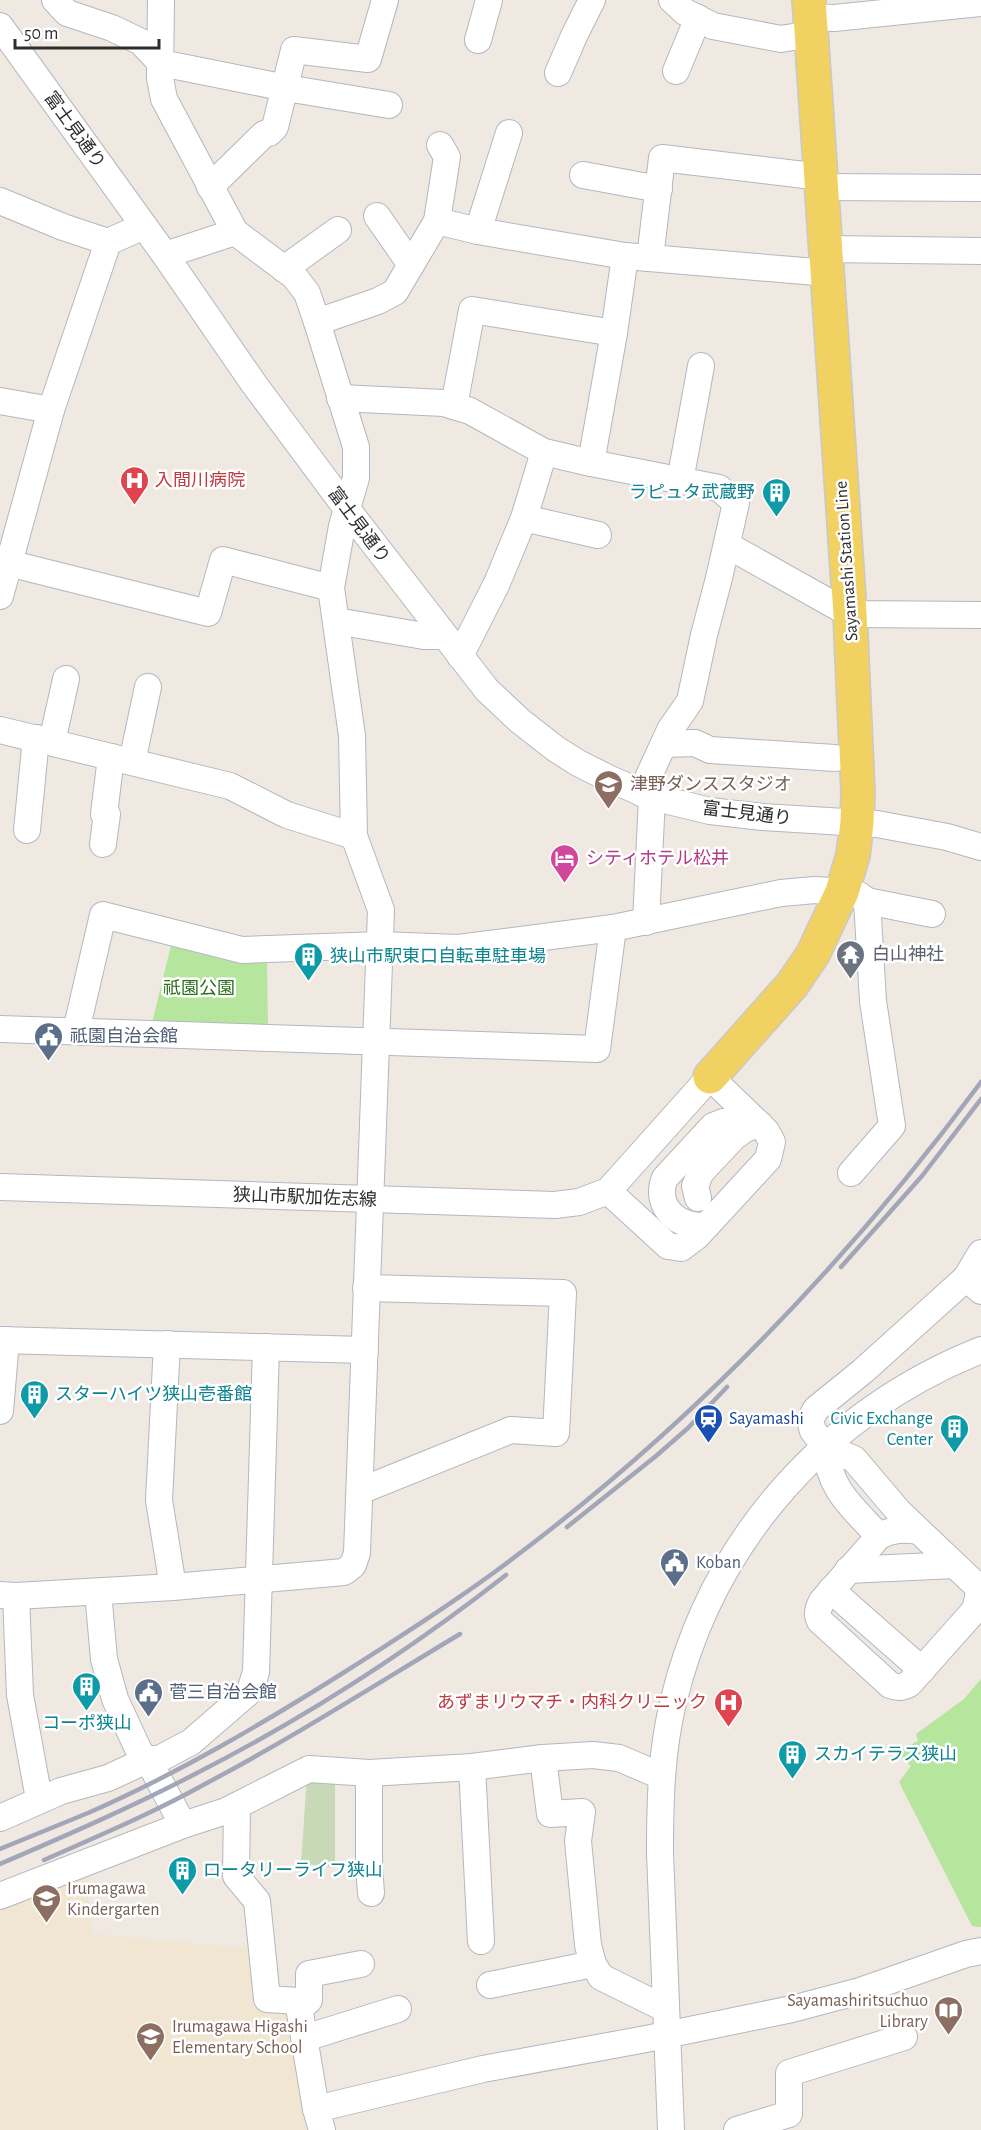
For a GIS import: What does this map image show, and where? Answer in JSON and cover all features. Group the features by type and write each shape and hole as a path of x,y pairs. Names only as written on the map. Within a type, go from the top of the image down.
{"main road":[{"name":"Sayamashi Station Line","path":"710,1077 792,986 854,896 853,855 858,792 850,614 810,17"}],"street":[{"path":"55,0 67,13 112,28 141,42 161,63 286,88 389,105"},
{"path":"39,1799 20,1695 8,1596 173,1587 344,1572 356,1560 357,1553 381,910 354,836 351,736 331,588 347,509 356,478 356,447 307,293 294,276 235,232 164,99 160,78 161,0"},
{"path":"210,187 264,134 270,133 275,127 294,50 368,59 386,0"},
{"path":"478,40 489,0"},
{"path":"558,73 592,0"},
{"path":"672,0 685,12 713,26 782,39 810,17 834,18 975,2"},
{"path":"676,70 698,18"},
{"name":"富士見通り","path":"0,26 165,255 254,384 347,509 487,690 520,721 556,749 610,779 646,795 710,811 763,817 877,824 947,837 981,847"},
{"path":"478,231 509,133"},
{"path":"317,322 378,301 395,292 437,221 447,157 440,145"},
{"path":"591,463 614,333 659,189 662,158 821,182 981,188"},
{"path":"583,175 659,189"},
{"path":"0,201 63,227 108,242 144,226"},
{"path":"377,216 411,265"},
{"path":"437,221 478,231 638,257 827,261 981,251"},
{"path":"284,269 338,230"},
{"path":"165,255 235,232"},
{"path":"0,596 51,410 108,242"},
{"path":"454,406 472,310 614,333"},
{"path":"680,481 701,366"},
{"path":"340,398 444,403 471,411 544,452 719,488 736,503 690,701 663,744 646,795 646,922"},
{"path":"0,401 51,410"},
{"path":"336,621 424,636 452,646 497,584 524,518 544,452"},
{"path":"524,518 598,535"},
{"path":"727,545 850,614 981,615"},
{"path":"8,563 208,613 223,560 331,588"},
{"path":"27,830 44,740 66,679"},
{"path":"103,844 107,814 104,814 148,687"},
{"path":"0,730 230,786 287,815 354,836"},
{"path":"663,744 695,743 710,750 836,758"},
{"path":"76,1031 103,915 242,950 381,945 458,948 613,928 781,894 815,890 854,896 932,914"},
{"path":"851,1173 892,1126 854,896"},
{"path":"0,1029 597,1049 613,928"},
{"path":"710,1077 759,1124 772,1142 768,1159 689,1244 681,1248 668,1246 608,1191 710,1077"},
{"path":"707,1225 689,1226 671,1214 661,1195 661,1186 665,1178 713,1126 723,1122 759,1124"},
{"path":"698,1198 695,1186 701,1172 735,1137 745,1129 759,1124"},
{"path":"678,1164 679,1179 682,1185 698,1198 705,1202 728,1203"},
{"name":"狭山市駅加佐志線","path":"0,1187 555,1206 579,1202 608,1191"},
{"path":"919,1532 903,1529 888,1531 879,1536 831,1590 818,1609 820,1621 890,1685 904,1687 975,1610 979,1594 976,1585 919,1532 879,1490 854,1459 826,1447 813,1431 810,1420 816,1409 974,1284 981,1253"},
{"path":"360,1491 511,1431 556,1433 563,1293 366,1288"},
{"path":"0,1411 3,1340 364,1350"},
{"path":"167,1344 159,1500 173,1587"},
{"path":"0,1818 39,1799 108,1778 147,1760 161,1758 191,1742 250,1691 256,1672 266,1347"},
{"path":"671,2130 660,1853 661,1776 673,1702 692,1637 706,1607 748,1533 786,1484 862,1418 924,1377 981,1350"},
{"path":"854,1459 855,1439 862,1418"},
{"path":"826,1447 827,1463 836,1489 879,1536"},
{"path":"786,1484 817,1485 836,1489"},
{"path":"848,1570 955,1565"},
{"path":"98,1592 104,1659 115,1699 140,1751 183,1826"},
{"path":"0,1896 237,1806 309,1768 369,1773 472,1767 543,1758 593,1755 619,1758 661,1776"},
{"path":"543,1758 550,1814 582,1812 578,1841 588,1945 593,1964 602,1977 666,2009"},
{"path":"472,1767 481,1941"},
{"path":"369,1773 371,1893"},
{"path":"237,1806 236,1875 257,1901 267,1999 298,2001 319,2119 483,2069 792,2009 849,1994 981,1951"},
{"path":"299,2009 309,2000 309,1974 361,1964"},
{"path":"490,1984 593,1964"},
{"path":"304,2038 398,2009"},
{"path":"737,2130 789,2114 789,2073 904,2037"}],"shaded area":[{"name":"Irumagawa Higashi Elementary School","path":"88,1876 92,1934 254,1949 288,2005 314,2130 0,2130 0,1908"}],"green space":[{"name":"祇園公園","path":"172,941 267,959 268,1027 152,1023"},
{"path":"981,1679 981,1927 972,1926 899,1782 911,1766 897,1752 918,1741 916,1734 964,1699"},
{"path":"307,1776 335,1778 335,1868 301,1863"}],"railway":[{"path":"0,1849 121,1798 250,1729 343,1673 440,1610 565,1518 631,1463 757,1344 874,1217 981,1082"},
{"path":"841,1267 922,1176 981,1099"},
{"path":"567,1527 656,1456 688,1428 727,1387"},
{"path":"0,1864 147,1798 276,1730 394,1657 506,1575"},
{"path":"44,1860 185,1795 302,1730 460,1634"}],"place":[{"name":"入間川病院","path":"134,506"},
{"name":"ラピュタ武蔵野","path":"776,518"},
{"name":"津野ダンススタジオ","path":"609,810"},
{"name":"シティホテル松井","path":"565,884"},
{"name":"白山神社","path":"851,980"},
{"name":"狭山市駅東口自転車駐車場","path":"309,982"},
{"name":"祇園自治会館","path":"49,1062"},
{"name":"スターハイツ狭山壱番館","path":"34,1420"},
{"name":"Sayamashi","path":"708,1444"},
{"name":"Civic Exchange Center","path":"954,1454"},
{"name":"Koban","path":"675,1588"},
{"name":"コーポ狭山","path":"87,1712"},
{"name":"菅三自治会館","path":"148,1718"},
{"name":"あずまリウマチ・内科クリニック","path":"728,1728"},
{"name":"スカイテラス狭山","path":"793,1780"},
{"name":"ロータリーライフ狭山","path":"182,1896"},
{"name":"Irumagawa Kindergarten","path":"46,1924"},
{"name":"Sayamashiritsuchuo Library","path":"949,2036"},
{"name":"Irumagawa Higashi Elementary School","path":"151,2062"}]}
